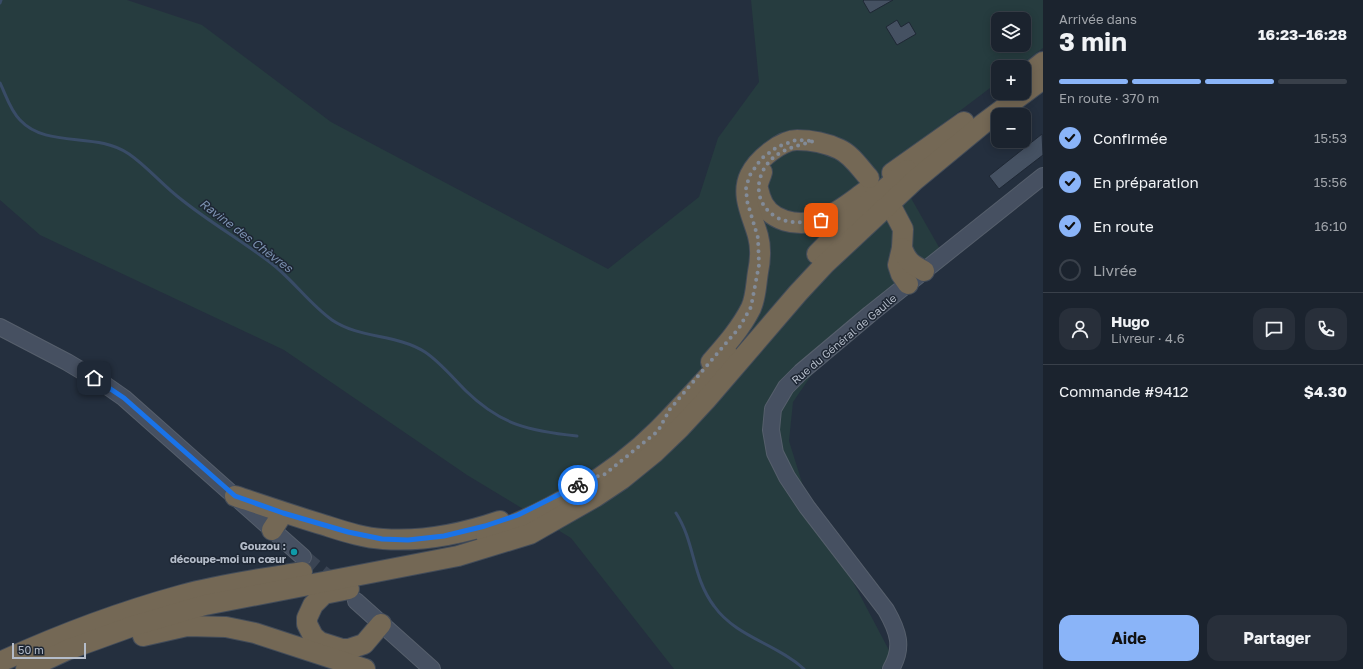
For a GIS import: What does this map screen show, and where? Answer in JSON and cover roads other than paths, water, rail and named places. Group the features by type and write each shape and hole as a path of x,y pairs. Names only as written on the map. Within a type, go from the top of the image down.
{"highway":[{"path":"1031,71 1043,62"},
{"path":"381,624 364,644 356,648 342,649 320,642 313,636 309,629 307,618 313,605 324,594 471,560 510,545 595,497 622,479 654,453 680,428 825,264 915,180 984,123 1043,79"},
{"path":"814,141 791,148 774,157 762,170 758,185 762,201 768,211 778,218 790,222 803,223 821,220 835,213 993,100"},
{"path":"0,662 68,633 108,618 183,595 229,584 448,545 480,537 554,506 605,474 658,431 825,246 860,210 964,122"},
{"path":"658,431 670,409 730,340 751,307 759,265 758,238 747,201 746,187 750,175 761,159 777,147 796,140 814,141 839,149 846,154 868,178"},
{"path":"892,208 903,229 902,248 898,265 901,274 908,284"},
{"path":"902,248 906,259 914,266 924,271"},
{"path":"235,496 283,513 348,532 382,539 408,540 444,536 485,526 518,515 592,478 605,474"},
{"path":"272,530 283,513"},
{"path":"26,669 67,650 136,625 205,605 458,556 530,534"},
{"path":"48,669 142,636 187,626 226,627 255,633 365,669"}],"street":[{"name":"Rue du Général de Gaulle","path":"891,669 896,658 899,644 896,626 886,610 807,507 787,477 775,453 771,430 773,409 786,387 801,372 870,314 1043,176"},
{"path":"0,327 67,362 124,398 303,557"},
{"path":"356,601 432,669"}],"waterway":[{"name":"Ravine des Chèvres","path":"0,83 14,112 20,120 31,129 58,137 102,143 116,147 129,154 193,209 276,267 317,308 332,320 354,330 403,342 425,352 441,365 466,391 491,412 504,419 530,429 577,436"},
{"name":"Ravine des Chèvres","path":"676,513 687,536 701,583 714,606 723,617 745,633 793,660 804,669"}],"tunnel":[{"path":"303,557 338,586"}],"place":[{"name":"Gouzou : découpe-moi un cœur","path":"294,552"}]}
